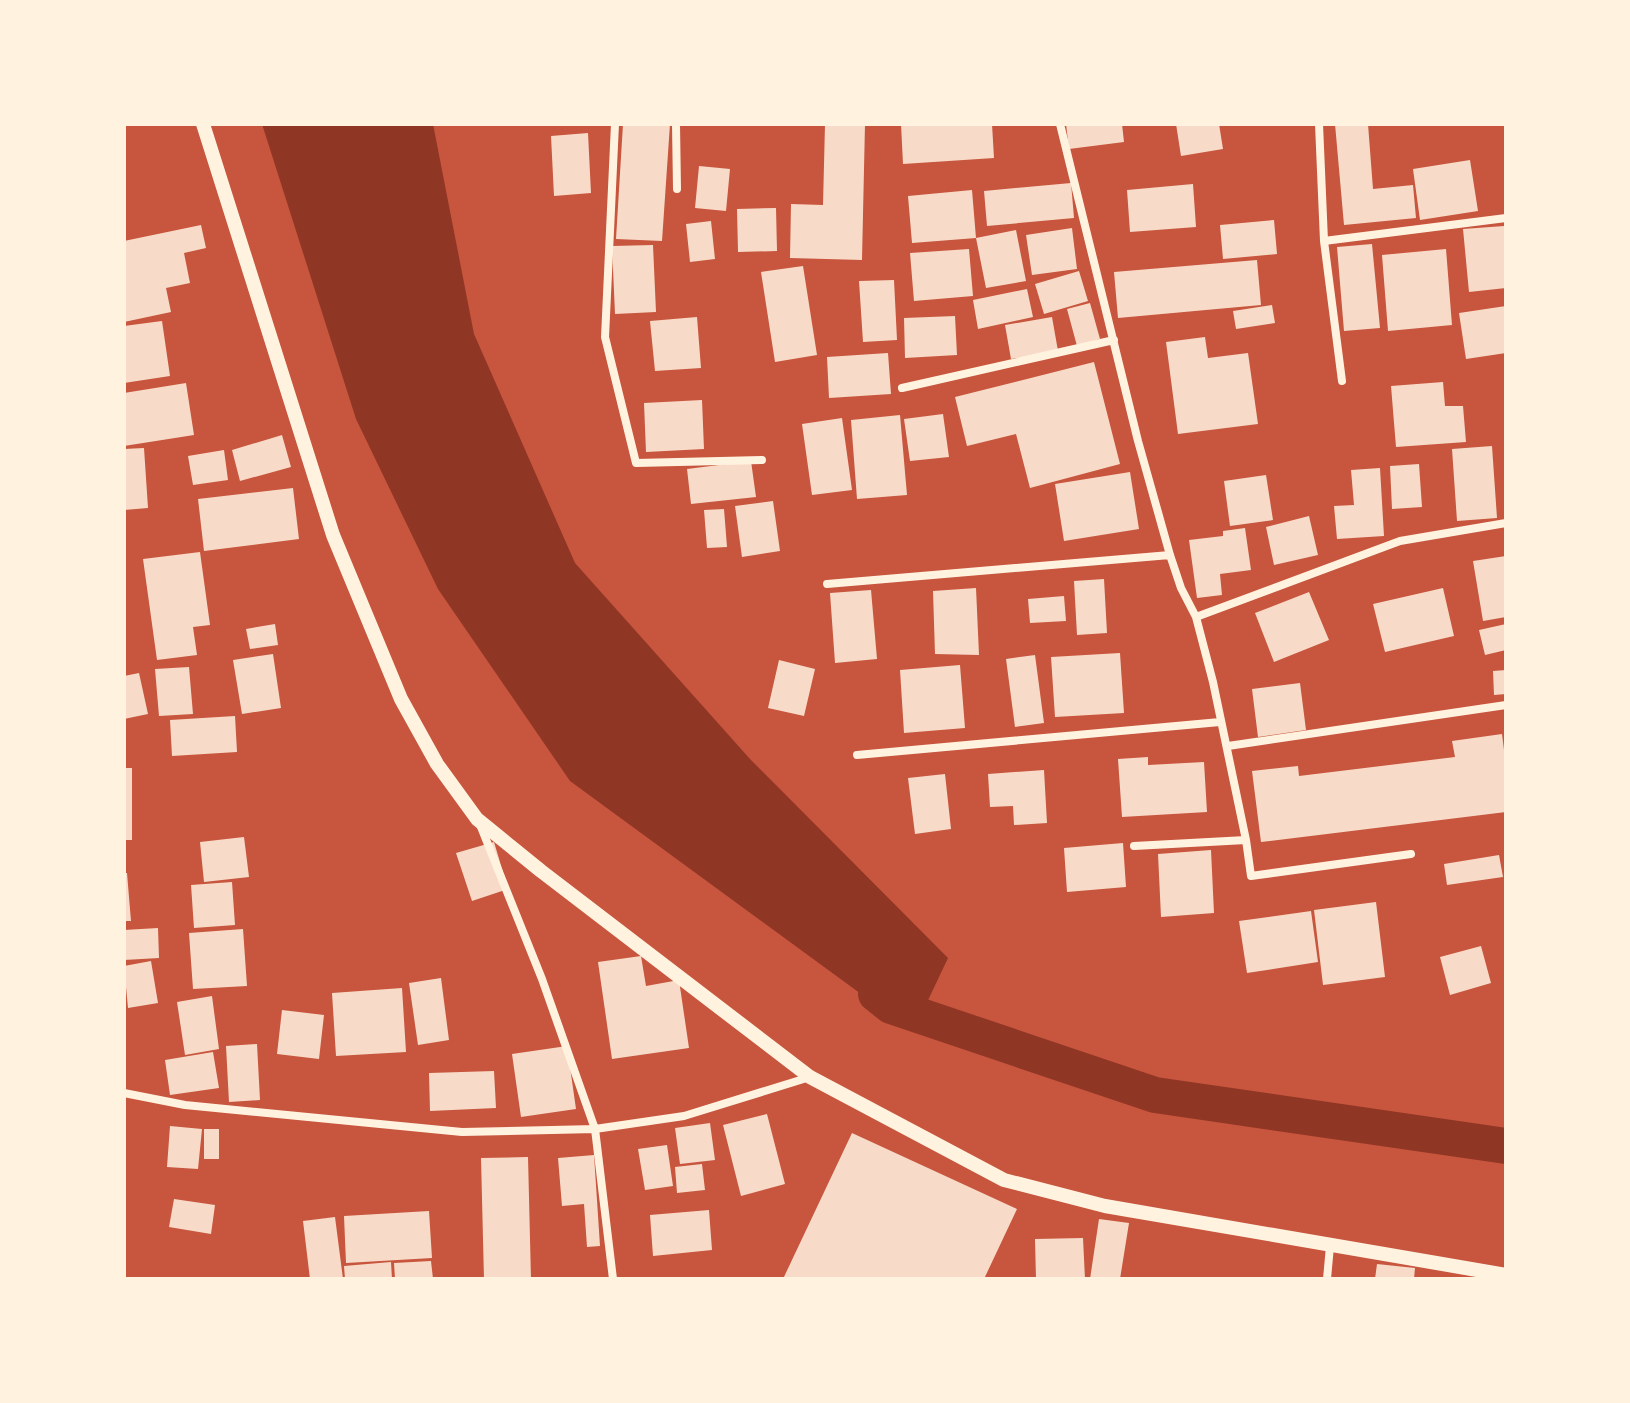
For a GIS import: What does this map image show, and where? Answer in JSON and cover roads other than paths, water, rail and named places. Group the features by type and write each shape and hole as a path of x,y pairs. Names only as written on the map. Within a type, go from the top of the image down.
{"street":[{"path":"203,124 333,535 401,699 437,764 477,819 542,979 595,1129 613,1279"},
{"path":"615,124 605,337 636,463 762,460"},
{"path":"676,124 677,189"},
{"path":"1060,124 1138,441 1170,555 1181,588 1196,617 1213,682 1228,746 1251,876 1411,854"},
{"path":"1319,124 1324,241 1342,381"},
{"path":"1324,241 1506,218"},
{"path":"902,388 1114,340"},
{"path":"1196,617 1400,541 1506,523"},
{"path":"827,584 1170,555"},
{"path":"1228,746 1506,705"},
{"path":"857,755 1220,722"},
{"path":"477,819 810,1077 1004,1180 1105,1206 1506,1275"},
{"path":"1134,846 1246,840"},
{"path":"124,1093 185,1105 462,1132 595,1129 684,1116 810,1077"},
{"path":"1327,1279 1330,1246"}],"waterway":[{"path":"876,994 891,1006 1155,1095 1506,1146"}]}
